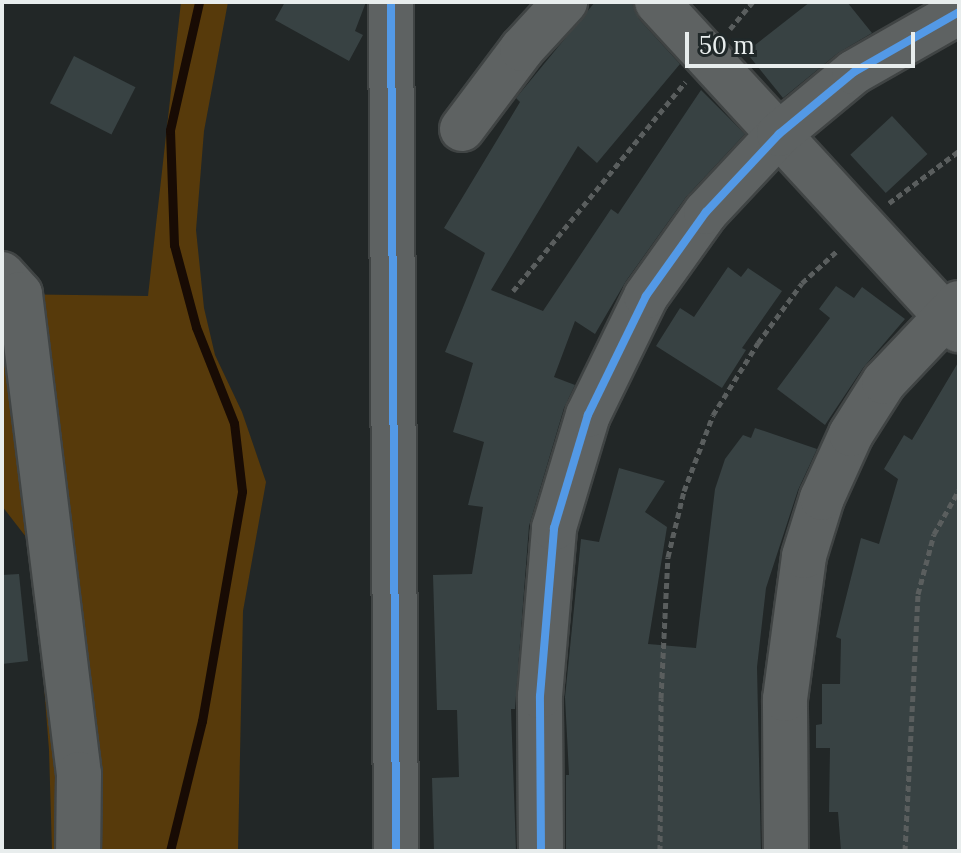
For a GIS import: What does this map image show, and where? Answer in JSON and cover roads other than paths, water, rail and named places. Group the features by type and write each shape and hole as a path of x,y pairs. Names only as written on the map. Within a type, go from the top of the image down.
{"street":[{"path":"391,2 396,851"},
{"path":"462,129 522,49 565,2"},
{"path":"657,2 863,226 954,316 884,382 851,434 822,498 804,556 785,699 786,851"},
{"path":"541,851 540,696 554,528 588,415 646,296 706,212 779,134 854,72 959,12"},
{"path":"2,274 20,294 79,774 78,851"}],"waterway":[{"path":"170,851 202,721 242,491 234,423 196,327 174,245 170,130 199,2"}]}
